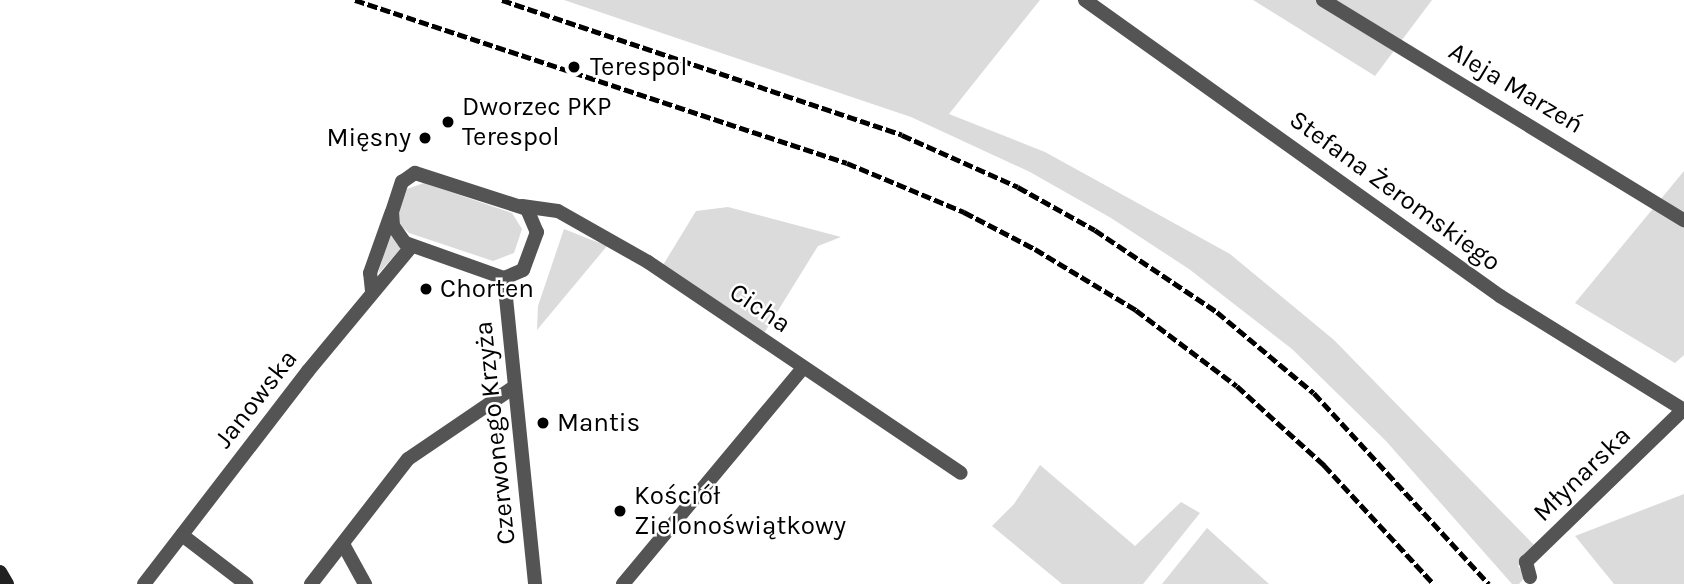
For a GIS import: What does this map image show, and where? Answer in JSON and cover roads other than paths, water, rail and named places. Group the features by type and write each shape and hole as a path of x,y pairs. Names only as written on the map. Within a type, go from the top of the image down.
{"main road":[{"path":"0,572 6,584"}],"street":[{"name":"Stefana Żeromskiego","path":"1085,0 1500,296 1684,409"},
{"name":"Aleja Marzeń","path":"1322,0 1684,220"},
{"name":"Cicha","path":"372,291 370,273 402,182 421,173 522,206 558,211 648,261 961,473"},
{"path":"392,212 396,232 411,247 504,278 523,270 536,239 534,219 522,206"},
{"name":"Janowska","path":"144,584 372,291 411,247"},
{"name":"Czerwonego Krzyża","path":"504,278 535,584"},
{"path":"623,584 803,368"},
{"path":"311,584 408,459 514,387"},
{"name":"Młynarska","path":"1530,578 1526,562 1684,409"},
{"path":"182,535 246,584"},
{"path":"343,544 365,584"}],"railway":[{"path":"355,0 847,163 964,212 1035,249 1136,310 1237,386 1324,465 1434,584"},
{"path":"502,0 902,135 1018,187 1095,230 1217,312 1314,393 1489,584"}],"place":[{"name":"Terespol","path":"574,67"},
{"name":"Dworzec PKP Terespol","path":"448,122"},
{"name":"Mięsny","path":"425,138"},
{"name":"Chorten","path":"426,289"},
{"name":"Mantis","path":"543,423"},
{"name":"Kościół Zielonoświątkowy","path":"620,511"}]}
